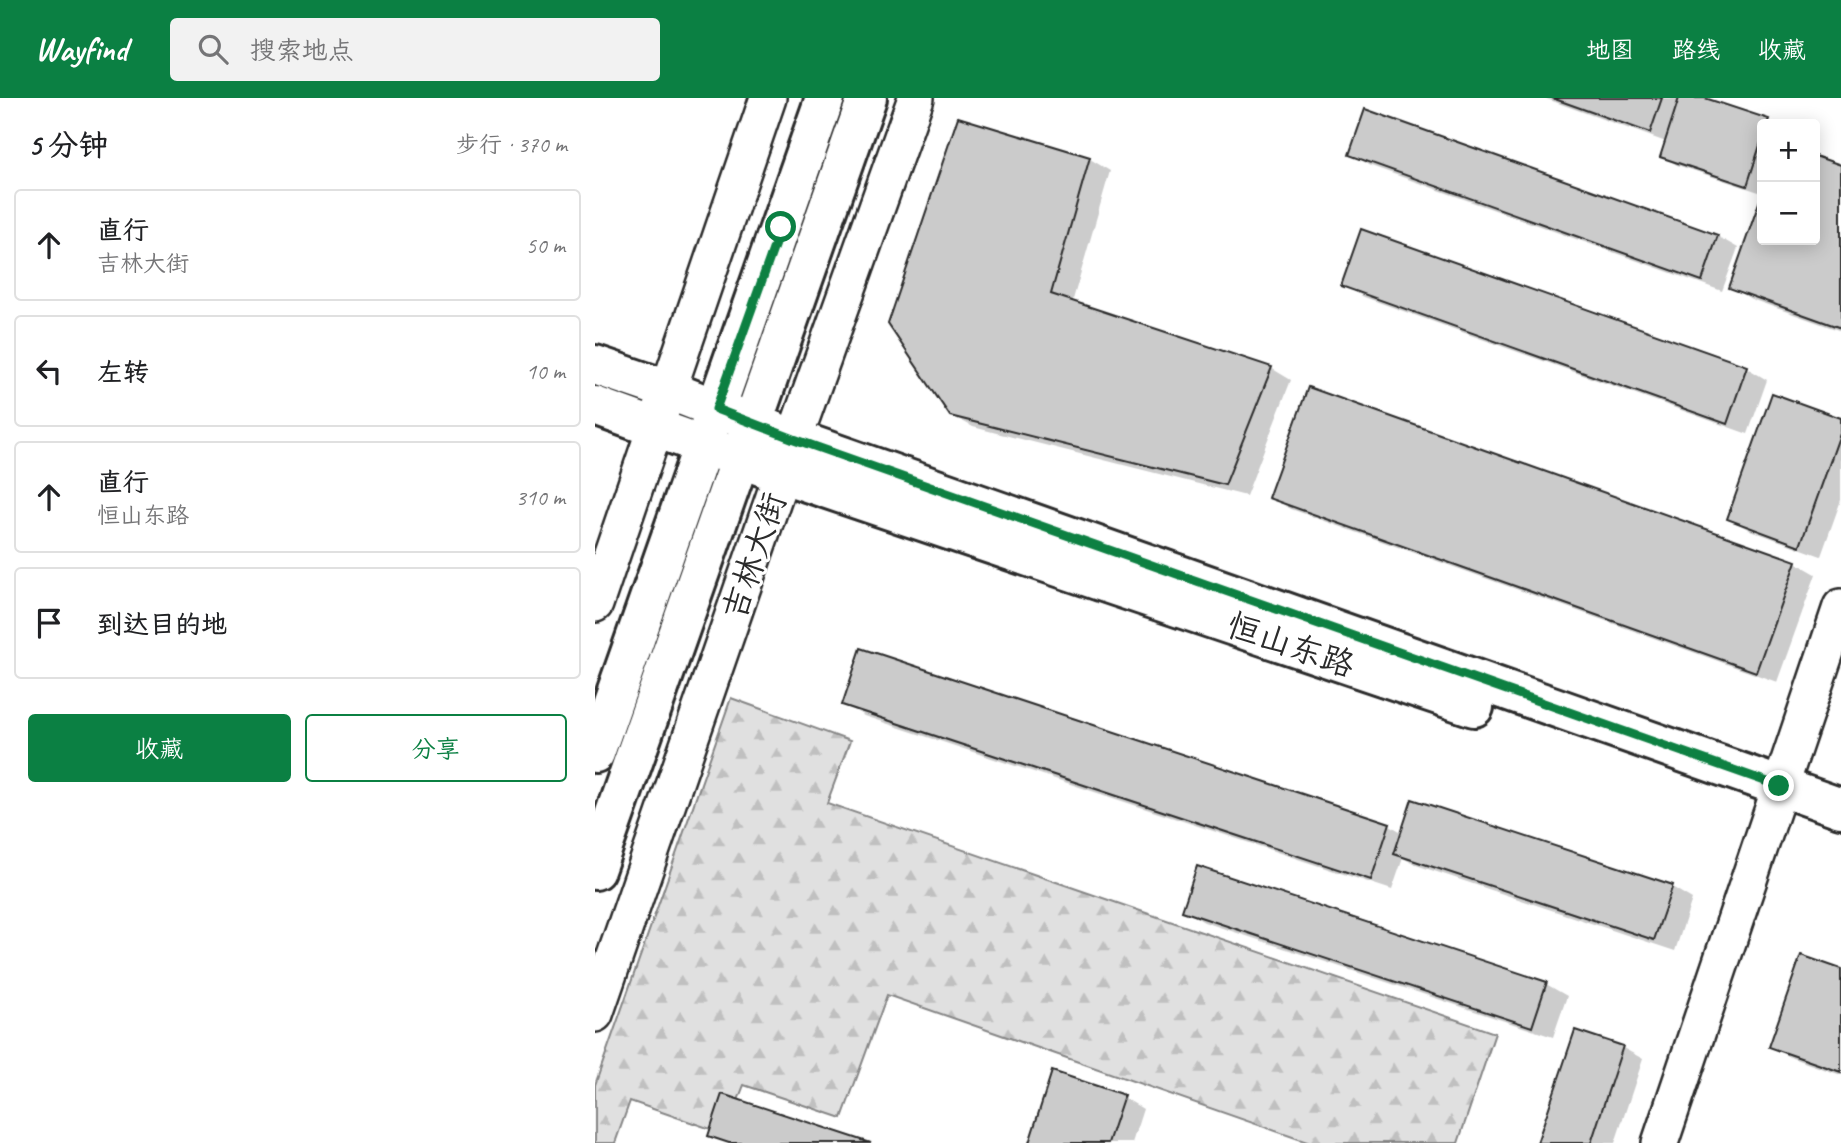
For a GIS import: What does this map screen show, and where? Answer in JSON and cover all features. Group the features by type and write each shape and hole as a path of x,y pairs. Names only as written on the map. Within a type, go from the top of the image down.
{"main road":[{"path":"595,753 825,98"},
{"name":"吉林大街","path":"595,870 867,98"},
{"name":"恒山东路","path":"595,365 753,423 789,456"},
{"name":"恒山东路","path":"595,406 741,458 789,456 1776,797 1841,831"},
{"name":"恒山东路","path":"1776,797 1841,808"}],"street":[{"path":"595,604 768,98"},
{"name":"吉林大街","path":"595,1014 916,98"},
{"path":"1660,1143 1841,607"}],"green space":[{"path":"731,698 850,741 827,803 1495,1033 1458,1143 1310,1143 887,995 842,1118 744,1085 725,1134 630,1101 615,1143 595,1143 595,1085"}],"building":[{"path":"1552,98 1662,98 1650,133"},
{"path":"1679,98 1705,98 1769,119 1757,119 1757,155 1747,186 1660,157"},
{"path":"1365,109 1718,235 1702,281 1349,155"},
{"path":"958,117 1090,157 1051,294 1272,367 1225,485 950,416 888,324"},
{"path":"1820,158 1841,165 1841,328 1729,288 1757,208 1757,245 1820,245"},
{"path":"1361,229 1747,366 1727,424 1341,286"},
{"path":"1308,387 1796,561 1756,672 1268,498"},
{"path":"1772,393 1841,418 1841,431 1800,546 1727,519"},
{"path":"861,648 1390,823 1371,880 842,705"},
{"path":"1412,799 1673,885 1654,940 1394,854"},
{"path":"1197,866 1547,982 1532,1027 1182,911"},
{"path":"1801,955 1841,969 1841,1072 1769,1047"},
{"path":"1575,1030 1623,1046 1591,1143 1537,1143"},
{"path":"1052,1071 1124,1095 1108,1143 1029,1143"},
{"path":"722,1094 871,1143 729,1143 708,1136"}],"route":[{"path":"781,227 716,409 794,439 1779,786"}]}
